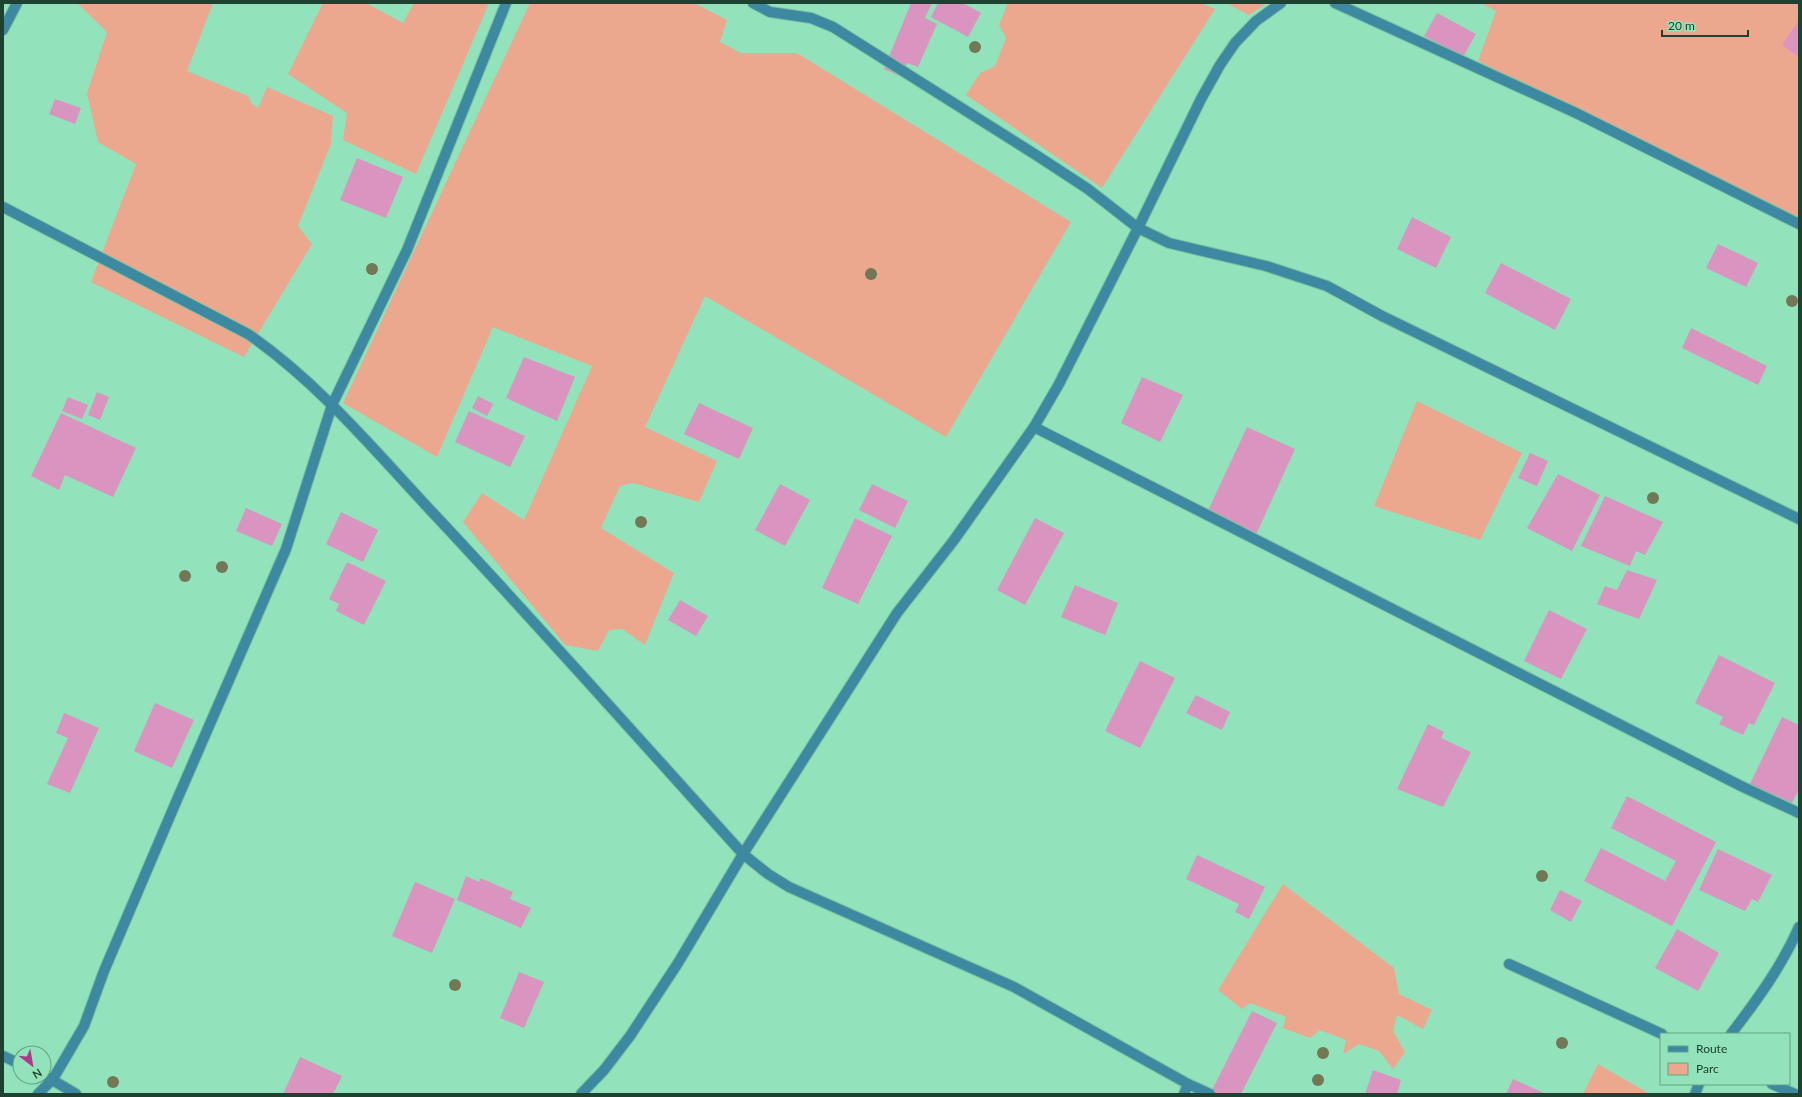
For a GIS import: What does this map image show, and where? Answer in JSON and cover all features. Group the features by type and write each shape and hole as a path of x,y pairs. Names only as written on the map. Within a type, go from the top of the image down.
{"street":[{"path":"3,30 17,3"},
{"path":"52,1071 84,1026 104,971 286,549 332,405 407,250 506,3"},
{"path":"753,3 770,12 811,18 833,27 1088,189 1138,228 1169,243 1266,266 1328,286 1382,316 1799,520"},
{"path":"581,1094 604,1070 630,1036 678,963 742,854 897,613 954,540 1034,427 1059,384 1201,99 1220,65 1235,43 1256,21 1282,3"},
{"path":"1335,3 1576,113 1799,224"},
{"path":"3,207 248,334 273,352 332,405 478,561 742,854 768,874 789,887 1014,987 1188,1084 1210,1094"},
{"path":"1034,427 1741,786 1799,813"},
{"path":"1732,1033 1769,983 1789,950 1799,927"},
{"path":"1509,964 1660,1033"},
{"path":"52,1079 76,1094"},
{"path":"1184,1094 1188,1084"},
{"path":"38,1094 43,1085"},
{"path":"1695,1094 1700,1085"},
{"path":"1774,1085 1794,1094"}],"green space":[{"path":"77,3 213,3 187,71 248,96 252,104 258,108 267,87 333,116 331,144 298,226 312,244 244,357 91,282 136,164 98,142 87,93 107,32"},
{"path":"323,3 366,3 403,23 414,3 489,3 416,174 343,140 347,113 288,74"},
{"path":"530,3 694,3 727,20 720,42 741,53 797,53 1071,222 946,437 705,296 645,427 717,461 699,502 633,483 620,486 601,528 674,573 645,645 622,629 609,630 598,651 565,645 463,522 482,493 524,520 592,366 493,327 437,457 343,403"},
{"path":"1008,3 1201,3 1215,9 1102,188 966,95 980,73 995,66 1006,38 999,25"},
{"path":"1226,3 1267,3 1249,15"},
{"path":"1481,3 1799,3 1799,218 1478,61 1496,11"},
{"path":"1417,401 1522,453 1480,540 1374,506"},
{"path":"1283,884 1394,968 1399,994 1432,1010 1423,1029 1397,1015 1393,1031 1405,1052 1393,1069 1379,1051 1359,1044 1343,1054 1346,1040 1320,1030 1310,1038 1283,1028 1286,1017 1250,1003 1242,1009 1218,990"},
{"path":"1598,1064 1650,1094 1583,1094"}],"building":[{"path":"911,3 932,3 925,18 937,24 918,67 907,63 902,77 884,69"},
{"path":"938,3 963,3 981,13 968,37 931,17"},
{"path":"1437,13 1476,34 1463,57 1424,36"},
{"path":"1799,20 1799,57 1782,45"},
{"path":"55,99 81,108 75,124 49,114"},
{"path":"357,158 403,177 386,218 340,200"},
{"path":"1412,217 1451,237 1436,268 1397,249"},
{"path":"1718,244 1758,263 1746,287 1706,268"},
{"path":"1501,263 1571,299 1555,330 1485,293"},
{"path":"1691,328 1767,366 1758,385 1682,348"},
{"path":"524,357 575,377 557,421 506,398"},
{"path":"1142,377 1183,395 1160,442 1121,423"},
{"path":"97,392 109,397 100,420 88,415"},
{"path":"478,396 493,404 487,416 472,408"},
{"path":"68,397 88,405 82,419 62,411"},
{"path":"699,403 753,428 739,459 684,434"},
{"path":"469,411 525,436 510,467 455,442"},
{"path":"61,413 136,448 113,497 65,475 59,490 31,476"},
{"path":"1247,427 1295,449 1254,539 1205,517"},
{"path":"1530,453 1548,461 1537,486 1518,478"},
{"path":"1558,474 1600,495 1572,551 1527,528"},
{"path":"780,484 810,500 785,546 755,530"},
{"path":"872,484 908,501 895,528 859,510"},
{"path":"1605,496 1663,522 1645,555 1636,551 1630,566 1581,546"},
{"path":"246,508 282,524 272,546 236,531"},
{"path":"341,512 378,530 363,562 326,544"},
{"path":"855,518 892,536 858,604 822,588"},
{"path":"1035,518 1064,533 1025,605 997,590"},
{"path":"347,562 386,581 364,625 336,611 339,604 329,599"},
{"path":"1627,570 1657,580 1639,619 1597,604 1605,586 1617,590"},
{"path":"1075,585 1118,603 1105,635 1061,617"},
{"path":"680,600 708,616 696,636 668,620"},
{"path":"1549,610 1587,629 1561,679 1524,661"},
{"path":"1719,655 1775,683 1754,725 1749,723 1743,735 1719,724 1723,717 1695,703"},
{"path":"1140,661 1175,678 1140,748 1105,731"},
{"path":"1196,695 1230,712 1222,730 1186,713"},
{"path":"155,703 194,720 172,768 134,751"},
{"path":"64,713 99,728 70,793 47,784 68,738 56,733"},
{"path":"1782,717 1799,725 1799,789 1792,803 1750,784"},
{"path":"1428,724 1444,732 1441,738 1471,752 1443,807 1397,789"},
{"path":"1627,796 1716,842 1672,926 1584,881 1601,848 1665,881 1676,861 1611,828"},
{"path":"1718,849 1772,875 1758,902 1752,899 1745,911 1699,890"},
{"path":"1197,855 1265,887 1249,919 1235,912 1239,904 1186,879"},
{"path":"466,876 479,882 480,878 513,892 510,899 531,908 521,928 457,900"},
{"path":"415,882 455,899 432,953 392,936"},
{"path":"1560,890 1582,901 1571,922 1550,910"},
{"path":"1677,929 1719,953 1698,991 1655,968"},
{"path":"519,972 544,982 524,1028 500,1018"},
{"path":"1252,1011 1277,1023 1241,1094 1210,1094"},
{"path":"300,1057 342,1076 333,1094 283,1094"},
{"path":"1373,1070 1401,1080 1397,1094 1365,1094"},
{"path":"1513,1079 1546,1094 1506,1094"}]}
